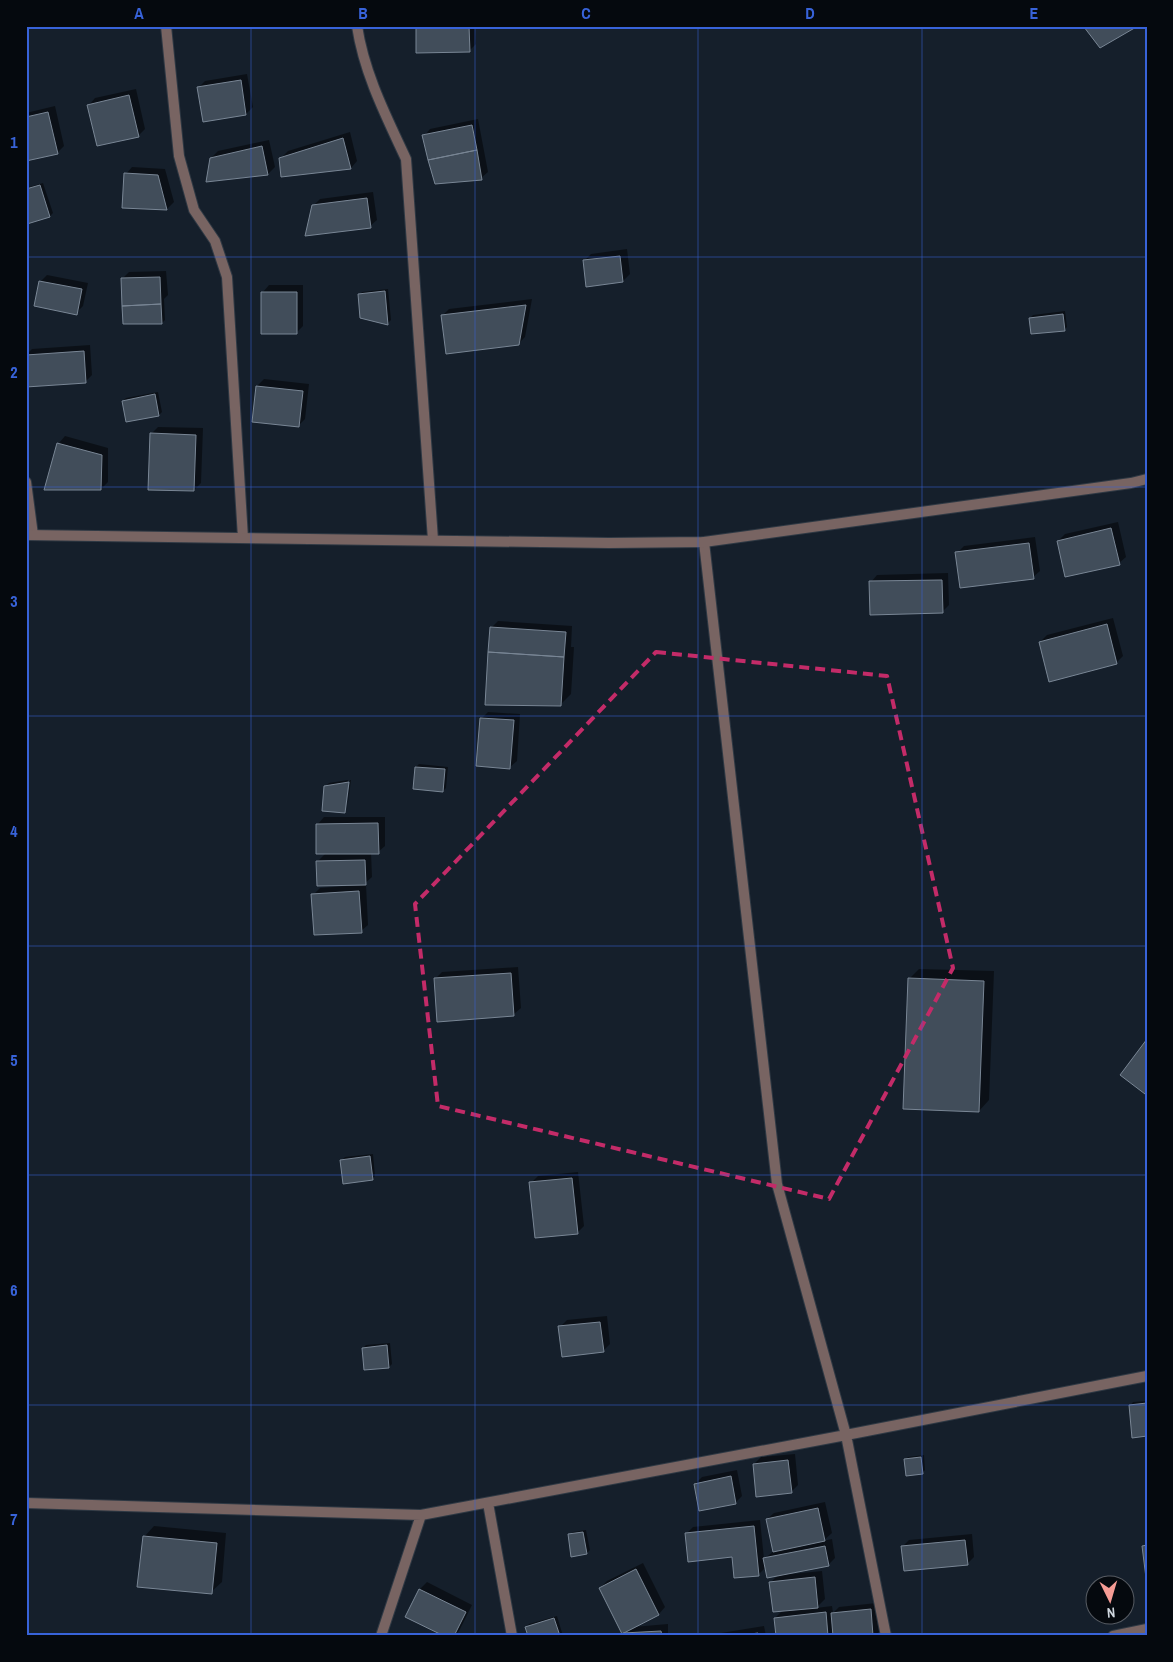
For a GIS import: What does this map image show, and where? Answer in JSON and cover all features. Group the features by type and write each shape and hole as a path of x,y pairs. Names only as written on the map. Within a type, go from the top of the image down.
{"street":[{"path":"166,26 179,156 194,210 215,241 227,277 243,538"},
{"path":"357,26 360,48 382,106 406,158 433,540"},
{"path":"26,482 30,535 704,542 1131,484 1147,479"},
{"path":"704,542 777,1184 846,1434 886,1636"},
{"path":"26,1503 421,1515 1147,1376"},
{"path":"488,1503 512,1636"},
{"path":"381,1636 421,1515"},
{"path":"1113,1636 1147,1629"}],"highlighted area":[{"path":"656,652 887,676 953,968 829,1199 438,1106 415,904"}],"building":[{"path":"416,26 469,26 470,52 416,53"},
{"path":"1085,26 1138,26 1100,48"},
{"path":"241,80 246,115 203,122 197,87"},
{"path":"129,95 139,137 97,146 87,105"},
{"path":"48,112 58,154 26,161 26,117"},
{"path":"472,125 477,150 428,160 422,135"},
{"path":"343,138 351,169 281,177 279,158"},
{"path":"262,146 268,175 206,182 210,158"},
{"path":"477,150 482,180 435,184 428,160"},
{"path":"124,173 158,175 167,210 122,208"},
{"path":"40,185 50,217 27,224 26,189"},
{"path":"367,198 371,228 305,236 312,205"},
{"path":"620,256 623,282 586,287 583,260"},
{"path":"160,277 161,304 122,306 121,278"},
{"path":"39,281 82,289 77,315 34,306"},
{"path":"385,291 388,325 360,318 358,294"},
{"path":"261,292 297,292 297,334 261,334"},
{"path":"161,304 162,324 123,324 122,306"},
{"path":"526,305 519,345 446,354 441,315"},
{"path":"1063,314 1065,331 1031,334 1029,318"},
{"path":"84,351 86,383 26,387 26,355"},
{"path":"256,386 303,391 299,427 252,422"},
{"path":"155,394 159,416 126,422 122,401"},
{"path":"150,433 196,435 194,491 148,490"},
{"path":"57,443 102,455 101,490 44,490"},
{"path":"1111,528 1120,565 1065,577 1057,541"},
{"path":"1029,543 1034,579 960,588 955,552"},
{"path":"942,580 943,613 870,615 869,581"},
{"path":"1107,624 1117,664 1049,682 1039,642"},
{"path":"490,627 566,632 564,657 488,652"},
{"path":"488,652 564,657 561,706 485,705"},
{"path":"480,718 514,720 510,769 476,766"},
{"path":"415,767 445,769 443,792 413,789"},
{"path":"349,782 345,813 322,811 324,786"},
{"path":"378,823 379,854 316,854 316,824"},
{"path":"365,860 366,885 317,886 316,861"},
{"path":"359,891 362,933 314,935 311,894"},
{"path":"511,973 514,1016 437,1022 434,978"},
{"path":"908,978 984,981 979,1112 903,1109"},
{"path":"1147,1039 1147,1092 1145,1094 1120,1075"},
{"path":"370,1156 373,1180 343,1184 340,1160"},
{"path":"572,1178 578,1234 535,1238 529,1182"},
{"path":"600,1322 604,1352 562,1357 558,1326"},
{"path":"387,1345 389,1368 364,1370 362,1348"},
{"path":"1147,1403 1147,1436 1132,1438 1129,1405"},
{"path":"921,1457 923,1474 906,1476 904,1459"},
{"path":"788,1460 792,1493 756,1497 753,1464"},
{"path":"731,1476 736,1504 699,1511 694,1484"},
{"path":"818,1508 825,1541 773,1552 766,1519"},
{"path":"754,1526 759,1576 734,1578 732,1557 688,1562 685,1533"},
{"path":"583,1532 587,1554 571,1557 568,1534"},
{"path":"143,1536 217,1543 212,1594 137,1587"},
{"path":"965,1540 968,1565 904,1571 901,1546"},
{"path":"1147,1545 1147,1578 1146,1578 1142,1546"},
{"path":"825,1546 829,1566 767,1578 763,1558"},
{"path":"636,1569 659,1615 622,1634 599,1588"},
{"path":"815,1577 818,1608 773,1612 769,1582"},
{"path":"419,1589 466,1612 454,1636 444,1636 405,1617"},
{"path":"871,1609 873,1636 833,1636 831,1613"},
{"path":"826,1612 828,1636 776,1636 774,1618"},
{"path":"554,1618 560,1636 528,1636 525,1627"},
{"path":"661,1631 662,1636 623,1636 623,1633"},
{"path":"758,1633 758,1636 736,1636"}]}
